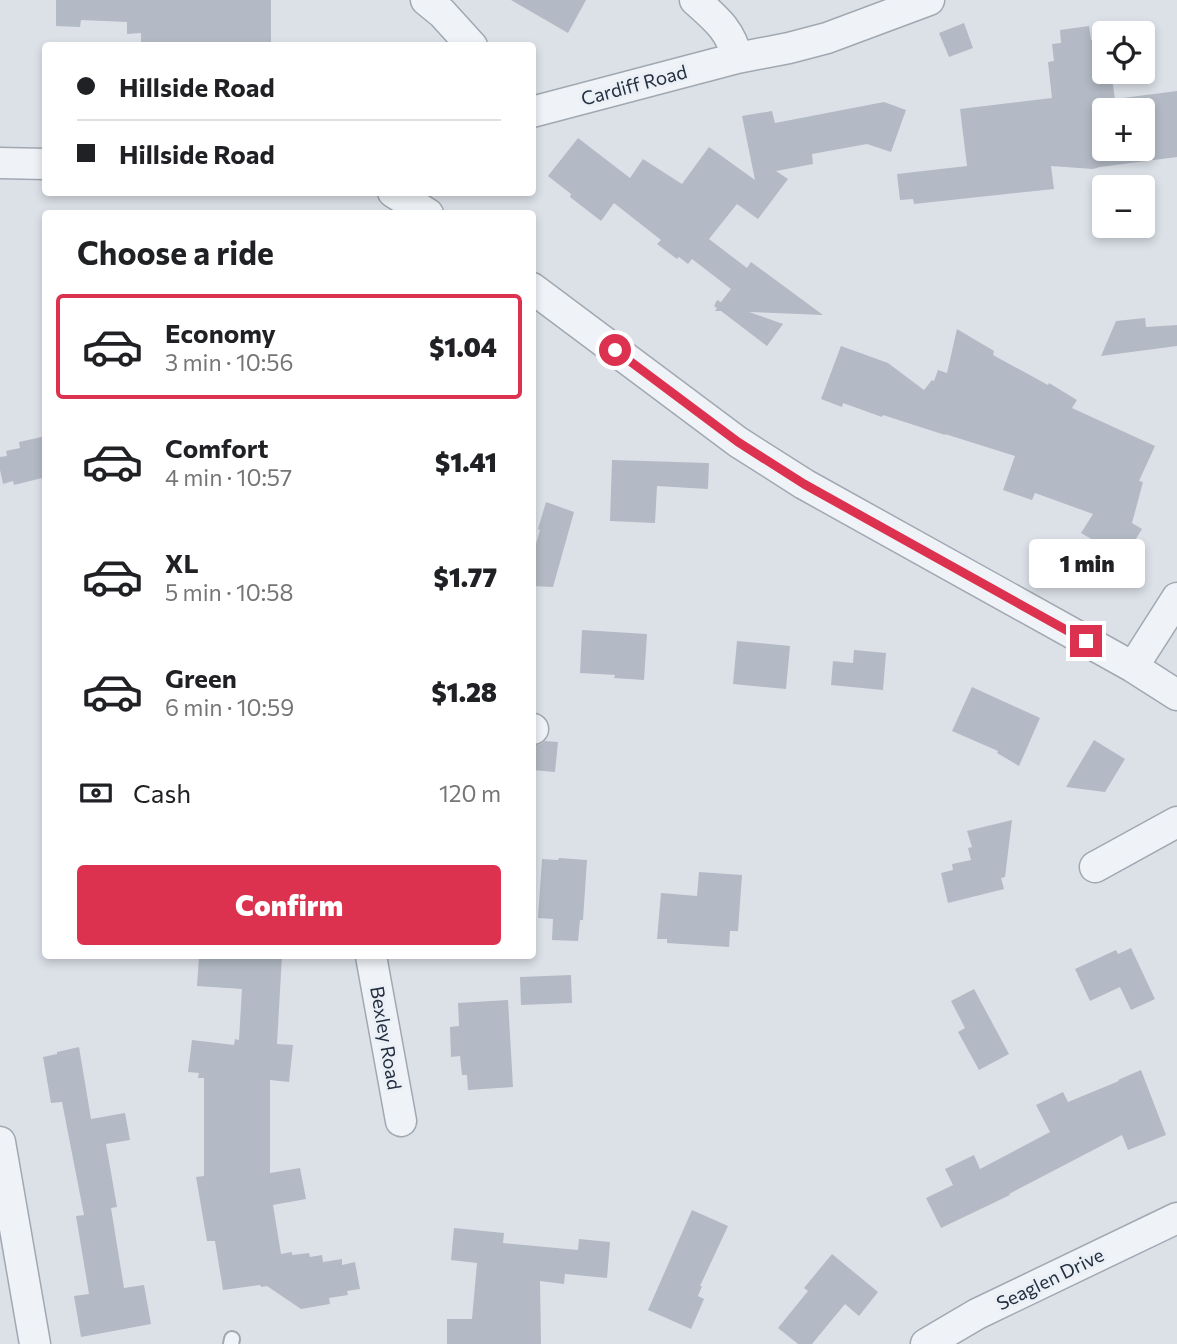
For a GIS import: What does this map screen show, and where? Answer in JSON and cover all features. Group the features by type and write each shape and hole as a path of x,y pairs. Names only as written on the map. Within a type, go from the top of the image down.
{"street":[{"path":"426,0 468,42"},
{"path":"695,0 725,27 734,43 737,58"},
{"name":"Cardiff Road","path":"536,111 737,58 827,38 929,0"},
{"path":"0,163 42,164"},
{"path":"399,196 422,210"},
{"path":"536,291 738,442 804,484 1133,667 1177,695"},
{"path":"1133,667 1177,597"},
{"path":"1095,867 1177,822"},
{"name":"Bexley Road","path":"372,959 401,1121"},
{"path":"0,1142 35,1344"},
{"name":"Seaglen Drive","path":"926,1344 976,1314 1177,1218"}],"building":[{"path":"56,0 271,0 271,42 141,42 141,33 127,34 127,22 81,20 80,27 56,26"},
{"path":"511,0 586,0 568,33"},
{"path":"964,23 973,48 949,57 939,33"},
{"path":"1089,26 1092,40 1092,84 1113,84 1115,98 1092,98 1092,161 1146,161 1093,169 1051,166 1054,189 914,204 913,199 900,200 897,174 967,166 960,109 1052,98 1048,62 1054,61 1052,44 1061,43 1060,30"},
{"path":"1177,91 1177,157 1155,160 1155,98 1123,98"},
{"path":"884,102 906,110 891,152 867,144 812,154 813,164 776,171 788,179 758,219 737,204 709,239 747,268 751,262 823,315 749,312 783,324 767,346 721,311 715,311 717,300 721,302 731,289 692,259 688,264 679,257 677,259 657,244 661,240 614,203 601,221 548,176 578,138 630,178 643,159 682,184 709,147 755,180 742,116 772,111 775,123"},
{"path":"1145,318 1146,327 1177,325 1177,346 1101,356 1116,321"},
{"path":"957,329 994,351 993,355 1077,400 1072,408 1155,446 1139,481 1143,482 1132,523 1142,529 1124,558 1081,533 1093,514 1035,493 1032,500 1003,490 1015,456 843,403 842,407 821,399 841,346 888,363 924,390 934,381 938,370 947,373"},
{"path":"42,437 42,478 14,485 13,481 3,484 0,457 7,456 6,451 20,448 19,442"},
{"path":"612,460 709,463 708,489 657,486 655,523 610,521"},
{"path":"546,502 574,512 553,587 536,586 538,529"},
{"path":"582,630 647,634 644,680 580,673"},
{"path":"737,641 790,646 786,689 733,684"},
{"path":"854,650 886,653 883,690 831,685 833,661 853,663"},
{"path":"972,687 1040,718 1019,766 997,753 998,751 952,731"},
{"path":"1094,740 1125,759 1105,792 1066,787"},
{"path":"545,741 558,742 555,772 536,770 536,745"},
{"path":"1012,820 1005,877 1001,878 1004,889 948,903 941,873 953,870 952,864 971,860 968,848 972,847 967,831"},
{"path":"542,859 587,860 583,920 580,920 578,941 552,940 553,919 538,918"},
{"path":"699,872 742,875 738,931 730,931 729,947 667,943 667,939 657,939 661,893 697,896"},
{"path":"1131,948 1155,999 1131,1010 1120,987 1090,1001 1075,969 1116,950 1118,954"},
{"path":"199,959 282,959 277,1044 293,1045 289,1082 270,1080 270,1173 300,1168 306,1199 273,1205 281,1254 309,1253 310,1257 322,1255 323,1262 342,1259 342,1265 355,1262 360,1289 347,1291 348,1295 329,1298 330,1304 301,1309 267,1286 260,1285 223,1290 215,1241 207,1241 196,1177 204,1176 204,1078 198,1078 199,1073 188,1072 192,1040 234,1045 235,1039 239,1040 242,989 197,986"},
{"path":"571,975 572,1003 521,1005 520,977"},
{"path":"974,989 1009,1054 979,1070 958,1032 965,1028 951,1001"},
{"path":"508,1000 513,1087 468,1090 467,1075 462,1075 460,1056 451,1057 450,1027 459,1026 458,1003"},
{"path":"79,1047 91,1119 125,1113 130,1140 106,1144 117,1207 111,1208 124,1288 144,1285 151,1324 81,1337 74,1296 89,1294 76,1216 84,1215 62,1102 51,1103 43,1057"},
{"path":"1141,1070 1166,1135 1128,1150 1122,1135 1010,1195 941,1228 926,1198 953,1185 945,1169 974,1155 980,1169 1050,1132 1036,1105 1063,1092 1068,1102"},
{"path":"692,1210 728,1226 700,1286 698,1296 704,1299 691,1329 648,1310"},
{"path":"454,1228 504,1233 503,1243 578,1250 579,1239 610,1242 607,1278 565,1274 564,1284 540,1281 541,1344 447,1344 447,1319 472,1319 477,1263 451,1260"},
{"path":"832,1254 878,1292 859,1316 845,1304 812,1344 798,1344 778,1328 808,1291 804,1288"}],"route":[{"path":"615,350 738,442 804,484 1086,641"}]}
